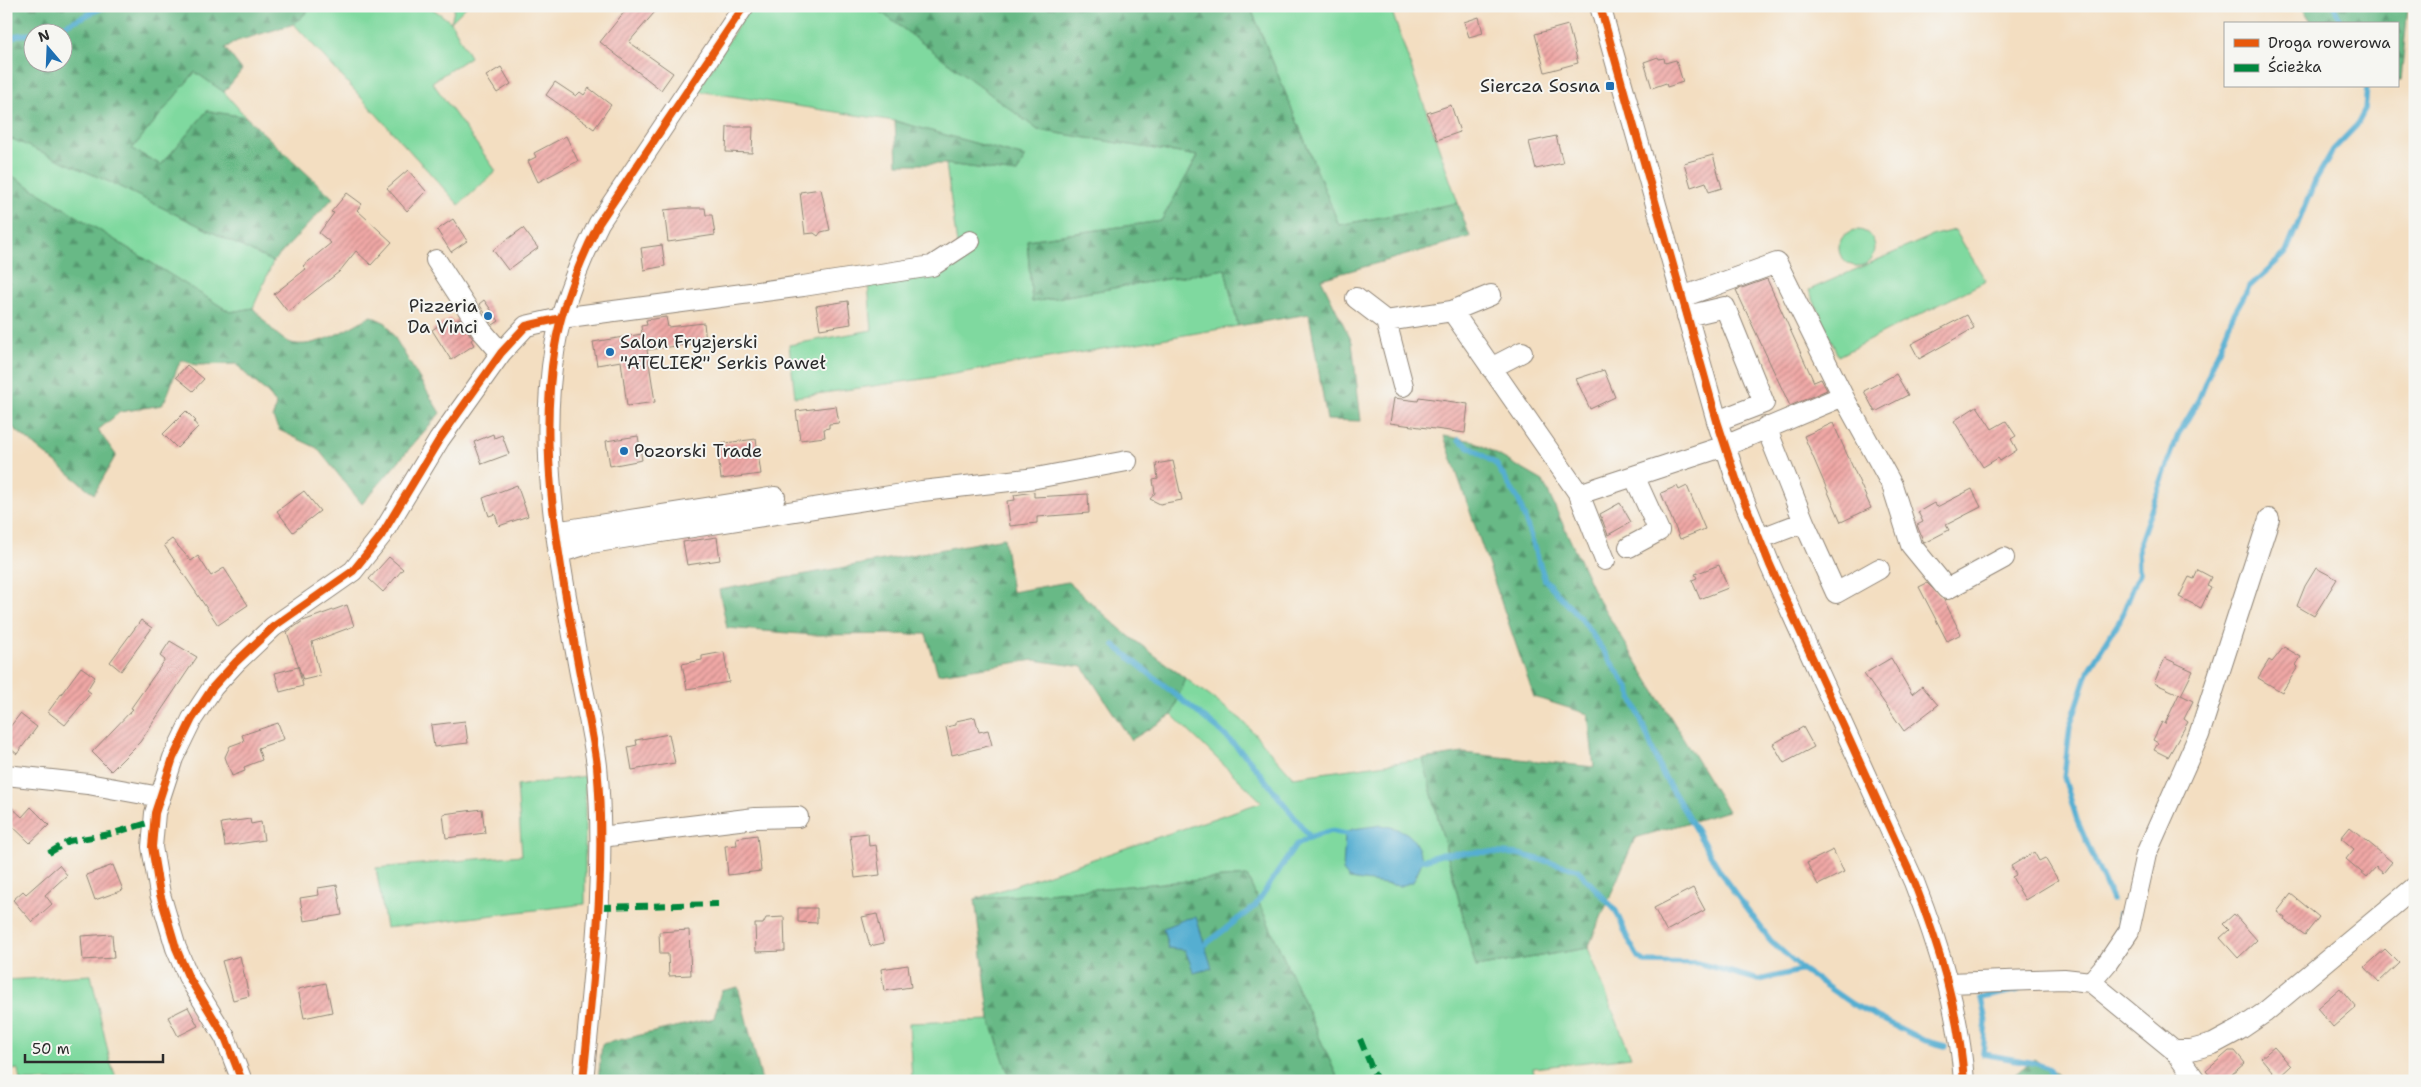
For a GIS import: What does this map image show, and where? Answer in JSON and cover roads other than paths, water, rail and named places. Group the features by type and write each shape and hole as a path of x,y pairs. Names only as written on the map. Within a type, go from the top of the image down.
{"street":[{"path":"583,1081 600,907 601,837 596,764 558,553 550,495 548,416 555,346 561,318 583,255 599,223 744,6"},
{"path":"1600,6 1725,446 1759,539 1914,882 1949,983 1964,1081"},
{"path":"242,1081 225,1037 188,976 176,948 166,915 155,871 152,847 160,797 176,753 192,719 213,687 273,627 353,571 380,536 440,440 501,353 526,326 561,318 804,286 932,266 970,241"},
{"path":"436,260 482,331 501,353"},
{"path":"1684,307 1778,262 1842,396 1892,485 1911,545 1947,588 2004,558"},
{"path":"1386,321 1452,311 1492,295"},
{"path":"1356,298 1386,321 1403,386"},
{"path":"1684,307 1725,307 1764,403 1717,421"},
{"path":"1452,311 1579,494 1605,560"},
{"path":"1491,368 1522,352"},
{"path":"1579,494 1725,446 1842,396"},
{"path":"1766,427 1804,522 1836,593 1879,569"},
{"path":"558,553 592,543 922,491 1036,478 1127,461"},
{"path":"1629,547 1659,531 1634,476"},
{"path":"555,532 775,497"},
{"path":"2091,982 2108,962 2128,931 2146,854 2199,736 2268,519"},
{"path":"1759,539 1804,522"},
{"path":"6,774 88,784 160,797"},
{"path":"710,824 772,808"},
{"path":"601,837 755,818 798,817"},
{"path":"2174,1050 2191,1050 2213,1044 2239,1030 2264,1013 2415,887"},
{"path":"1949,983 2064,979 2091,982 2174,1050 2196,1081"}],"water":[{"path":"1382,825 1404,832 1416,844 1423,860 1413,882 1400,886 1349,879 1343,871 1345,833 1353,829"},
{"path":"1196,917 1212,968 1194,973 1185,950 1168,948 1163,928 1185,919"}],"waterway":[{"path":"72,22 106,6"},
{"path":"2334,6 2341,22"},
{"path":"6,40 22,35"},
{"path":"2112,900 2077,820 2064,777 2070,726 2089,669 2120,620 2139,573 2138,547 2178,435 2197,403 2233,315 2249,287 2286,253 2315,181 2333,150 2357,125 2365,110 2367,88"},
{"path":"1459,440 1496,464 1519,501 1545,580 1583,621 1628,687 1661,771 1726,881 1771,941 1803,970 1852,1004 1923,1040 1945,1046"},
{"path":"1114,645 1218,729 1248,758 1310,837"},
{"path":"1206,944 1255,906 1296,845 1310,837 1330,831 1352,835"},
{"path":"1417,858 1423,860 1443,854 1482,852 1518,854 1577,869 1616,911 1638,957 1645,962 1698,963 1759,980 1803,970"},
{"path":"2118,931 2120,927 2119,914"},
{"path":"2019,990 1981,998 1986,1022 1983,1054 2034,1063 2048,1068 2054,1081"}],"place":[{"name":"Siercza Sosna","path":"1610,86"},
{"name":"Pizzeria Da Vinci","path":"488,316"},
{"name":"Salon Fryzjerski \"ATELIER\" Serkis Paweł","path":"610,352"},
{"name":"Pozorski Trade","path":"624,451"}]}
